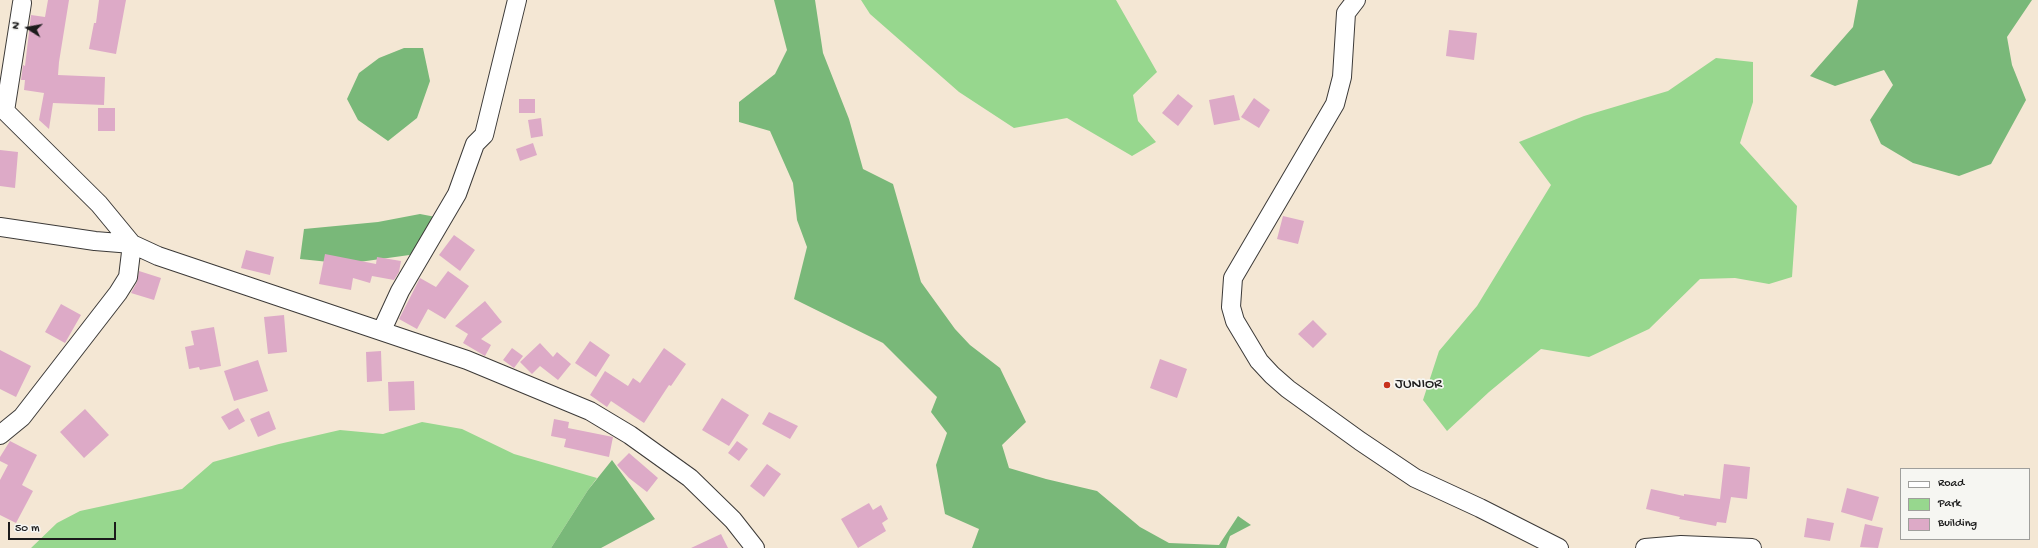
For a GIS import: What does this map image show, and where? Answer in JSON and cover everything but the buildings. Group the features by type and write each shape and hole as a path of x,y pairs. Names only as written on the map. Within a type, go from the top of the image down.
{"street":[{"path":"382,330 417,261 457,194 475,144 484,135 517,0"},
{"path":"1356,0 1346,13 1342,77 1335,104 1233,278 1231,307 1235,322 1259,361 1272,375 1294,394 1360,441 1415,478 1480,508 1559,548"},
{"path":"0,435 22,418 118,293 128,277 132,244 99,204 3,108 22,3"},
{"path":"0,227 95,241 132,244 158,256 382,330 467,360 564,399 597,415 630,435 701,488 733,520 755,548"},
{"path":"1645,548 1681,545 1752,548"}],"green space":[{"path":"774,0 815,0 823,53 849,119 863,169 893,184 921,282 955,329 970,345 1000,368 1026,422 1002,445 1009,468 1046,479 1097,491 1140,527 1169,543 1219,545 1238,516 1251,525 1230,536 1226,548 972,548 979,529 945,514 936,465 947,433 931,412 937,397 883,343 794,299 807,247 797,220 793,183 770,131 739,122 739,102 775,74 787,50"},
{"path":"861,0 1116,0 1157,72 1133,95 1138,121 1156,142 1132,156 1067,118 1014,128 959,92 870,14"},
{"path":"1858,0 2032,0 2007,37 2012,65 2026,100 1991,164 1959,176 1913,163 1881,144 1870,120 1893,85 1884,70 1835,86 1810,76 1853,27"},
{"path":"404,48 423,48 430,81 417,118 388,141 358,120 347,99 359,73 379,58"},
{"path":"1716,58 1753,62 1753,102 1740,143 1797,206 1792,277 1769,284 1735,278 1700,279 1649,329 1589,357 1541,349 1489,392 1447,431 1423,400 1439,351 1477,306 1551,185 1519,142 1584,116 1668,91"},
{"path":"420,214 441,218 431,252 359,262 329,262 300,259 304,229 378,222"},
{"path":"422,422 462,429 514,454 597,478 551,548 31,548 57,523 80,511 182,489 213,462 279,444 340,430 383,434"},
{"path":"612,460 655,519 601,548 551,548 588,490"}],"place":[{"name":"JUNIOR","path":"1387,385"}]}
